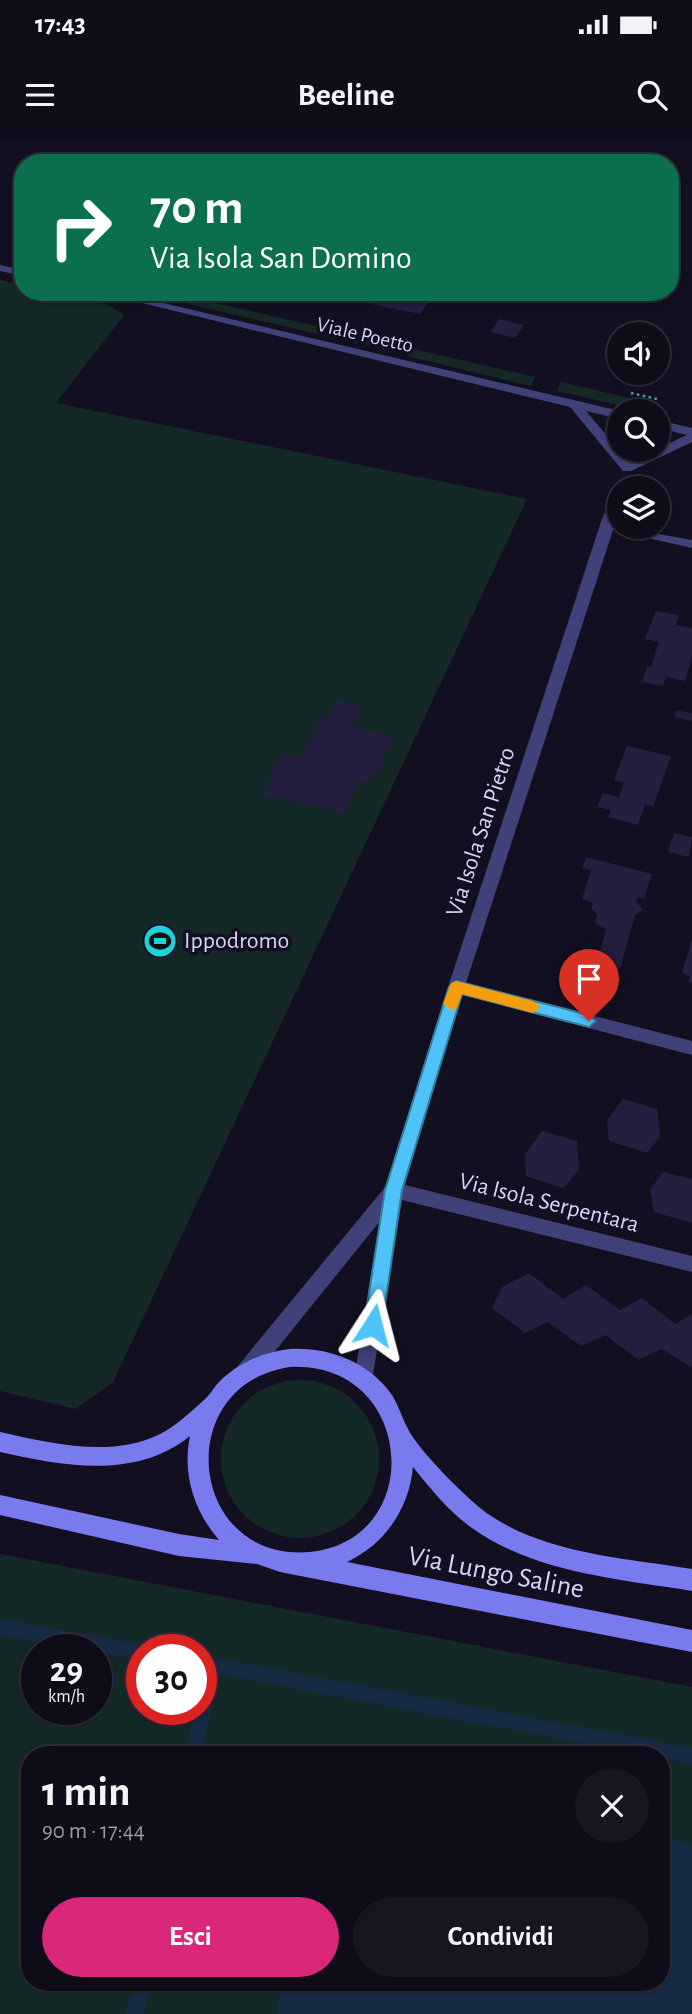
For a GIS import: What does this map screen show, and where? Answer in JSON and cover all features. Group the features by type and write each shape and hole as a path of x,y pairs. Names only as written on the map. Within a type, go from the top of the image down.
{"main road":[{"name":"Via Lungo Saline","path":"0,1442 53,1455 122,1456 163,1443 214,1404 242,1376 272,1363 304,1359 336,1364 365,1379 390,1405 403,1439 405,1462 401,1485 392,1507 379,1527 338,1554 314,1560 279,1559 251,1550 227,1533 209,1510 201,1493 195,1456 205,1420 214,1404"},
{"name":"Via Lungo Saline","path":"403,1439 453,1497 493,1530 554,1555 620,1570 692,1580"},
{"name":"Via Lungo Saline","path":"0,1505 179,1545 279,1559 692,1641"}],"street":[{"name":"Viale Poetto","path":"141,301 607,412"},
{"path":"574,404 627,468 692,434"},
{"path":"670,428 692,434"},
{"name":"Via Isola San Pietro","path":"624,476 629,462"},
{"name":"Via Isola San Pietro","path":"365,1379 394,1190 456,987 607,525"},
{"path":"668,539 692,544"},
{"path":"456,987 692,1048"},
{"name":"Via Isola San Pietro","path":"242,1376 394,1190"},
{"name":"Via Isola Serpentara","path":"394,1190 692,1264"}],"green space":[{"name":"Ippodromo","path":"0,280 14,283 14,301 96,301 124,315 56,403 527,499 113,1382 76,1409 0,1391"},
{"path":"207,301 393,344 388,350 184,303"},
{"path":"413,349 535,377 531,386 407,356"},
{"path":"561,382 633,399 607,399 607,402 557,391"},
{"path":"300,1380 330,1386 356,1403 373,1429 379,1459 373,1489 356,1515 330,1532 300,1538 270,1532 244,1515 227,1489 221,1459 227,1429 244,1403 270,1386"},
{"path":"0,1554 692,1687 692,2014 0,2014"}],"water":[{"path":"670,1838 692,1846 692,2014 277,2014 281,1991 670,1991"}],"building":[{"path":"357,301 429,301 420,314"},
{"path":"499,319 524,325 515,338 490,332"},
{"path":"656,611 679,615 676,625 692,628 692,656 685,681 666,677 663,686 642,682 647,666 651,667 659,642 645,639"},
{"path":"336,700 361,706 352,727 393,736 376,776 372,774 369,783 359,780 345,813 262,794 282,754 301,758 319,720 326,721"},
{"path":"676,710 692,713 692,721 674,717"},
{"path":"627,746 671,756 653,807 645,804 638,825 608,817 611,810 597,807 603,793 619,797 624,783 614,780"},
{"path":"674,833 692,837 689,857 668,852"},
{"path":"586,857 652,874 644,899 638,897 636,901 643,910 635,915 620,969 597,963 606,929 595,923 597,914 591,908 593,903 582,899 591,870 582,868"},
{"path":"692,939 692,983 688,982 690,976 682,973"},
{"path":"623,1099 657,1109 660,1136 647,1153 609,1141 607,1120"},
{"path":"542,1131 577,1141 579,1170 563,1188 526,1176 525,1154"},
{"path":"663,1172 692,1179 692,1223 654,1212 650,1190"},
{"path":"529,1273 563,1299 586,1285 620,1310 642,1298 675,1324 692,1314 692,1368 662,1349 638,1360 606,1335 581,1346 548,1322 525,1333 492,1308 502,1287"}],"waterway":[{"path":"0,1627 126,1649"},
{"path":"217,1666 639,1746"},
{"path":"195,1746 200,1725"},
{"path":"670,1752 692,1756"},
{"path":"135,2014 140,1991"}],"slow traffic":[{"path":"451,1004 456,987 533,1007"}],"place":[{"name":"Ippodromo","path":"160,941"}],"route":[{"path":"373,1325 394,1190 456,987 589,1021"}]}
